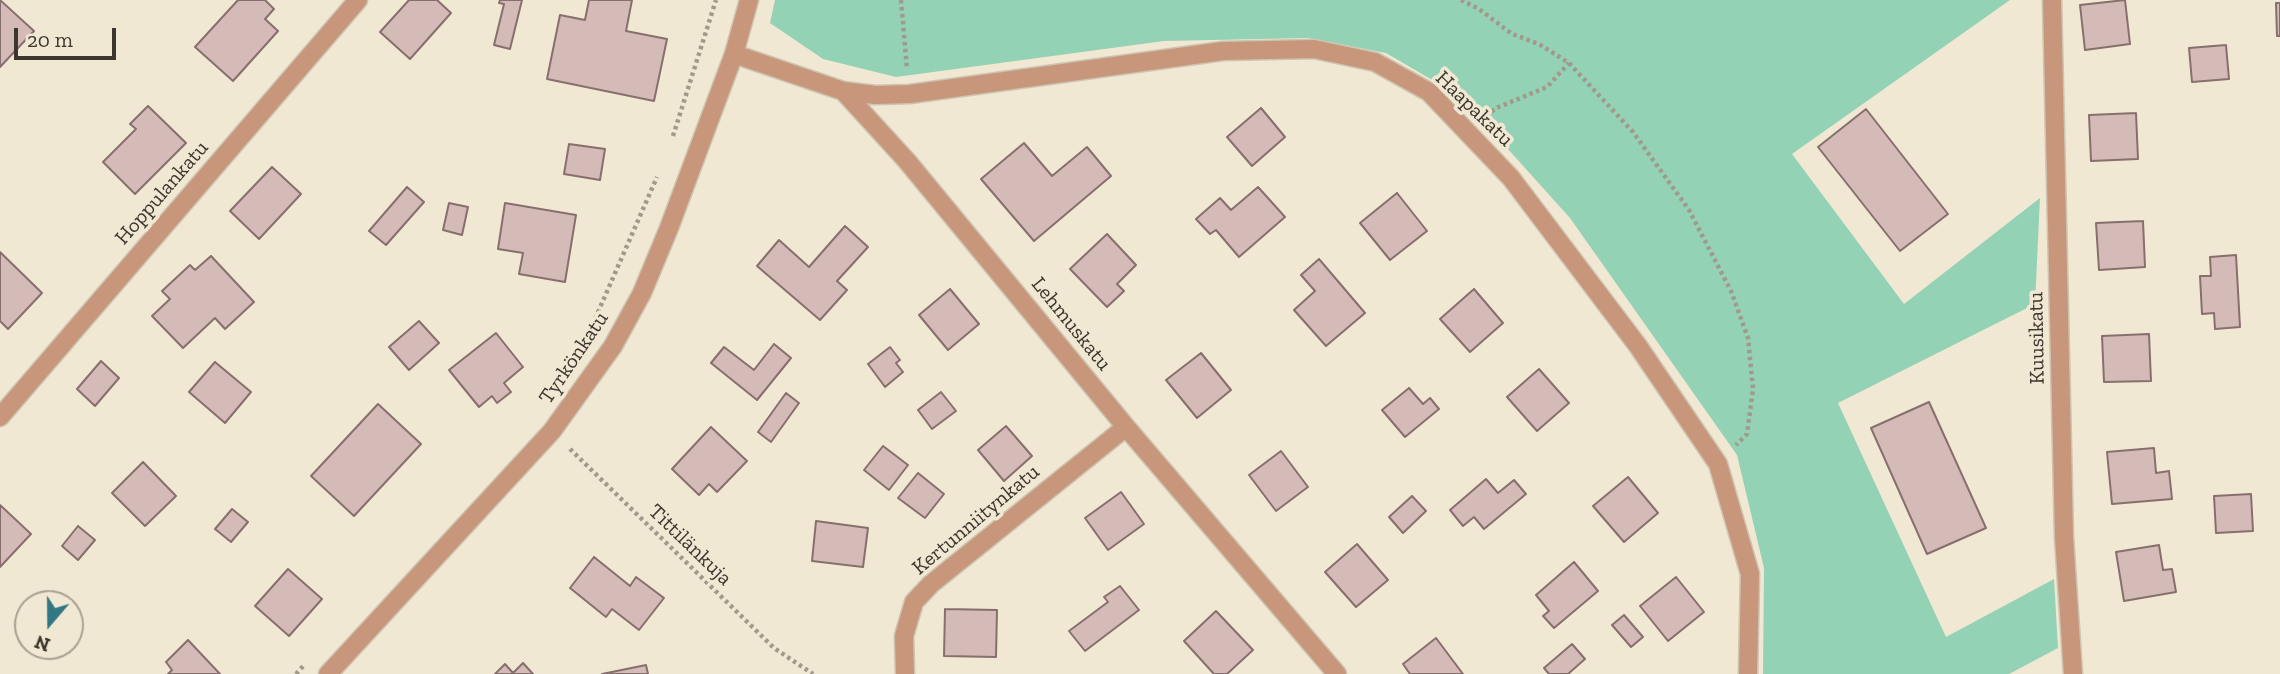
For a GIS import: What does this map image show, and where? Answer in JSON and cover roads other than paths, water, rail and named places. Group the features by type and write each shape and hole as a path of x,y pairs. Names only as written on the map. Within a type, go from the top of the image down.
{"street":[{"name":"Hoppulankatu","path":"0,416 358,0"},
{"name":"Tyrkönkatu","path":"328,674 552,430 613,346 642,293 734,54 749,0"},
{"name":"Kuusikatu","path":"2052,0 2064,537 2073,674"},
{"name":"Haapakatu","path":"843,91 875,95 910,94 1223,51 1314,50 1375,62 1429,93 1511,178 1638,346 1718,464 1750,574 1748,674"},
{"name":"Lehmuskatu","path":"734,54 843,91 907,161 1126,427 1337,674"},
{"name":"Kertunniitynkatu","path":"905,674 904,636 914,603 931,584 1126,427"}]}
